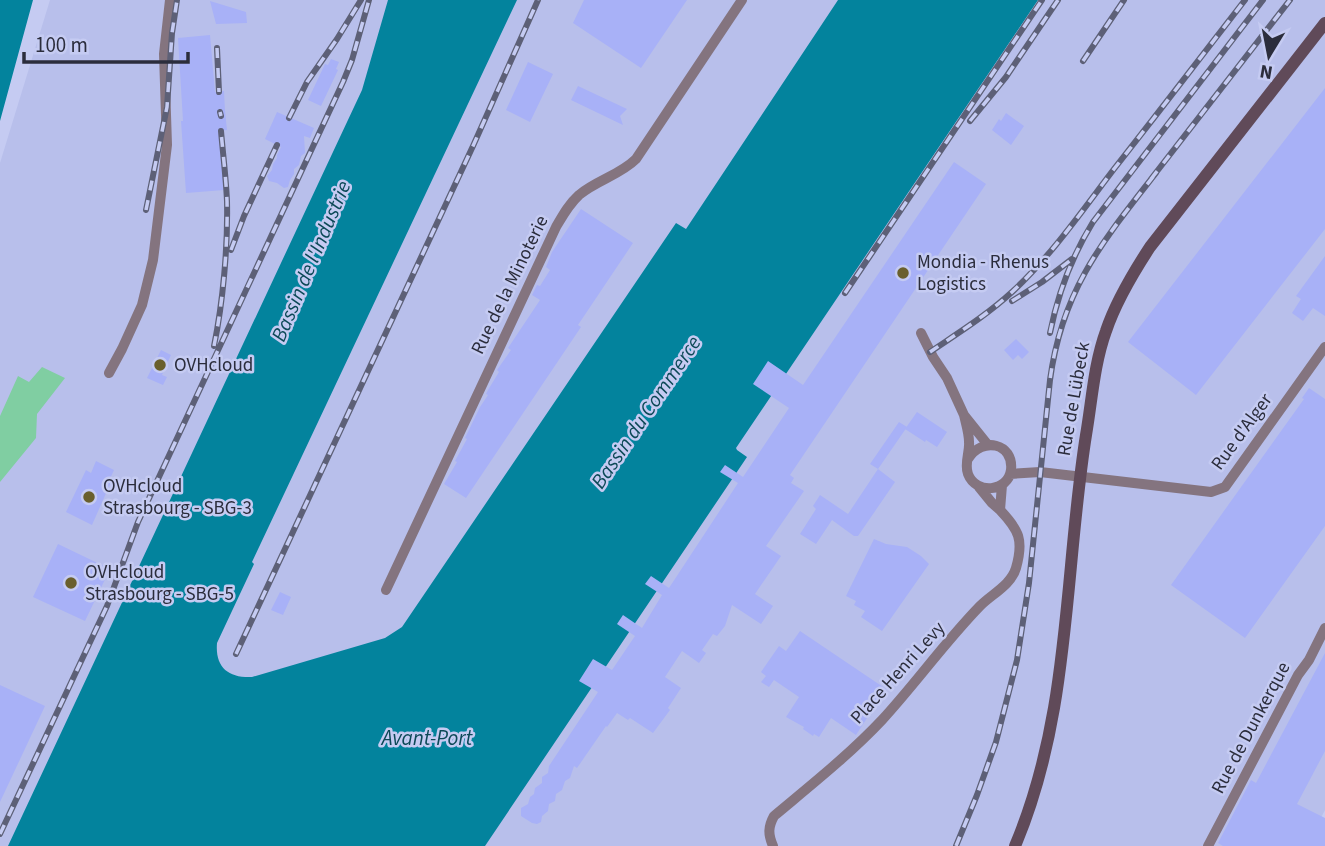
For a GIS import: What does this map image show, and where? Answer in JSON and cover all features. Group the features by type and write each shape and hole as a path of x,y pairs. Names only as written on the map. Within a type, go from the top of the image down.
{"main road":[{"name":"Rue de Lübeck","path":"1015,846 1042,769 1054,713 1065,636 1080,476 1101,346 1115,308 1150,247 1325,23"}],"street":[{"path":"109,373 142,304 153,260 167,145 164,54 170,0"},
{"name":"Rue de la Minoterie","path":"386,590 556,227 569,205 580,194 636,159 742,0"},
{"path":"921,333 947,378 964,415 970,444 968,474 979,487 991,489 1002,485"},
{"name":"Rue d'Alger","path":"1040,472 1211,492 1225,487 1325,347"},
{"path":"964,415 988,445"},
{"path":"968,459 972,452 980,447 997,446 1017,464 1040,472"},
{"path":"1000,510 1002,485 1010,474 1010,458"},
{"path":"1010,474 1040,472"},
{"name":"Place Henri Levy","path":"773,846 769,837 769,826 774,816 844,758 883,719 980,606 1013,575 1019,551 1018,532 1013,523 979,487"},
{"name":"Rue de Dunkerque","path":"1208,846 1325,628"}],"shaded area":[{"path":"50,0 1325,0 1325,810 1306,846 0,846 0,163"}],"green space":[{"path":"42,367 65,378 37,414 36,438 0,482 0,416 18,376 29,382"}],"water":[{"path":"0,0 33,0 0,121"},
{"name":"Avant-Port","path":"388,0 517,0 252,562 254,564 217,643 221,665 230,673 244,677 252,677 385,638 402,627 676,223 686,229 838,0 1038,0 736,448 747,457 485,846 8,846 362,90"}],"building":[{"path":"584,0 687,0 641,68 573,23"},
{"path":"210,1 246,12 247,23 216,24"},
{"path":"210,35 215,92 224,91 227,130 220,131 224,190 186,193 178,38"},
{"path":"331,59 339,62 336,69 338,70 321,106 308,100 325,64 328,65"},
{"path":"528,62 553,74 530,122 506,110"},
{"path":"578,86 627,109 620,116 623,125 571,100"},
{"path":"1325,88 1325,229 1196,395 1128,342"},
{"path":"277,112 314,128 310,138 304,136 305,153 294,169 288,187 284,188 269,181 267,176 281,147 265,139"},
{"path":"1006,113 1024,126 1011,145 992,130"},
{"path":"954,162 986,184 790,475 794,478 791,483 804,491 766,546 781,556 755,594 773,606 761,624 732,605 725,626 717,636 713,634 702,650 706,653 699,663 682,651 665,677 681,688 668,708 670,710 653,733 617,713 577,768 574,766 570,778 556,794 555,801 549,804 541,822 532,823 521,816 521,808 528,804 535,788 542,783 542,777 548,773 549,766 598,692 579,681 593,659 612,670 635,636 617,624 623,615 642,628 662,595 645,584 651,576 669,588 738,483 720,472 725,465 743,477 789,408 753,384 768,361 803,385"},
{"path":"581,209 633,243 578,325 581,327 466,498 444,484 499,372 497,370 511,350 508,348 540,300 532,295 550,270 546,267 552,252"},
{"path":"1325,256 1325,316 1313,308 1303,321 1292,313 1301,299 1296,296"},
{"path":"1016,339 1029,352 1022,359 1018,355 1013,360 1004,350"},
{"name":"OVHcloud","path":"161,350 171,355 162,375 167,377 163,385 147,378"},
{"path":"1309,388 1325,399 1325,526 1245,638 1171,585 1304,399 1302,398"},
{"path":"917,412 947,432 937,447 905,429"},
{"path":"899,422 907,427 878,469 870,464"},
{"name":"OVHcloud Strasbourg - SBG-3","path":"96,461 114,470 92,525 66,512 86,470 91,473"},
{"path":"878,469 895,482 858,536 832,520 816,544 800,534 816,509 813,506 820,495 848,514"},
{"path":"874,539 907,547 929,564 882,631 861,617 865,611 854,605 856,601 846,596"},
{"name":"OVHcloud Strasbourg - SBG-5","path":"58,544 110,569 85,621 33,597"},
{"path":"280,592 291,597 283,615 271,610"},
{"path":"800,631 886,689 856,735 831,718 819,737 814,734 813,736 803,729 804,727 786,717 799,697 774,680 769,687 761,682 766,676 761,672 779,646 786,651"},
{"path":"1325,653 1325,751 1297,804 1325,818 1325,846 1223,846 1218,843 1251,780 1256,783"},
{"path":"0,685 45,706 0,802"}],"railway":[{"path":"146,210 167,107 177,0"},
{"path":"289,118 307,82 361,0"},
{"path":"0,834 107,606 138,522 343,82 369,0"},
{"path":"236,654 473,146 538,0"},
{"path":"845,293 1042,0"},
{"path":"970,121 1006,77 1058,0"},
{"path":"1083,61 1124,0"},
{"path":"930,352 993,308 1040,264 1245,0"},
{"path":"1050,333 1067,275 1093,222 1263,0"},
{"path":"1151,179 1290,0"},
{"path":"217,48 219,92"},
{"path":"220,112 221,116"},
{"path":"214,346 227,236 227,192 221,131"},
{"path":"231,250 277,145"},
{"path":"956,846 996,742 1017,660 1029,583 1050,380 1064,319 1087,269 1102,245 1156,173"},
{"path":"1012,301 1072,259"}],"place":[{"name":"Mondia - Rhenus Logistics","path":"903,273"},
{"name":"OVHcloud","path":"160,365"},
{"name":"OVHcloud Strasbourg - SBG-3","path":"89,497"},
{"name":"OVHcloud Strasbourg - SBG-5","path":"71,583"}],"water label":[{"name":"Bassin de l'Industrie","path":"311,261"},
{"name":"Bassin du Commerce","path":"646,412"}]}
